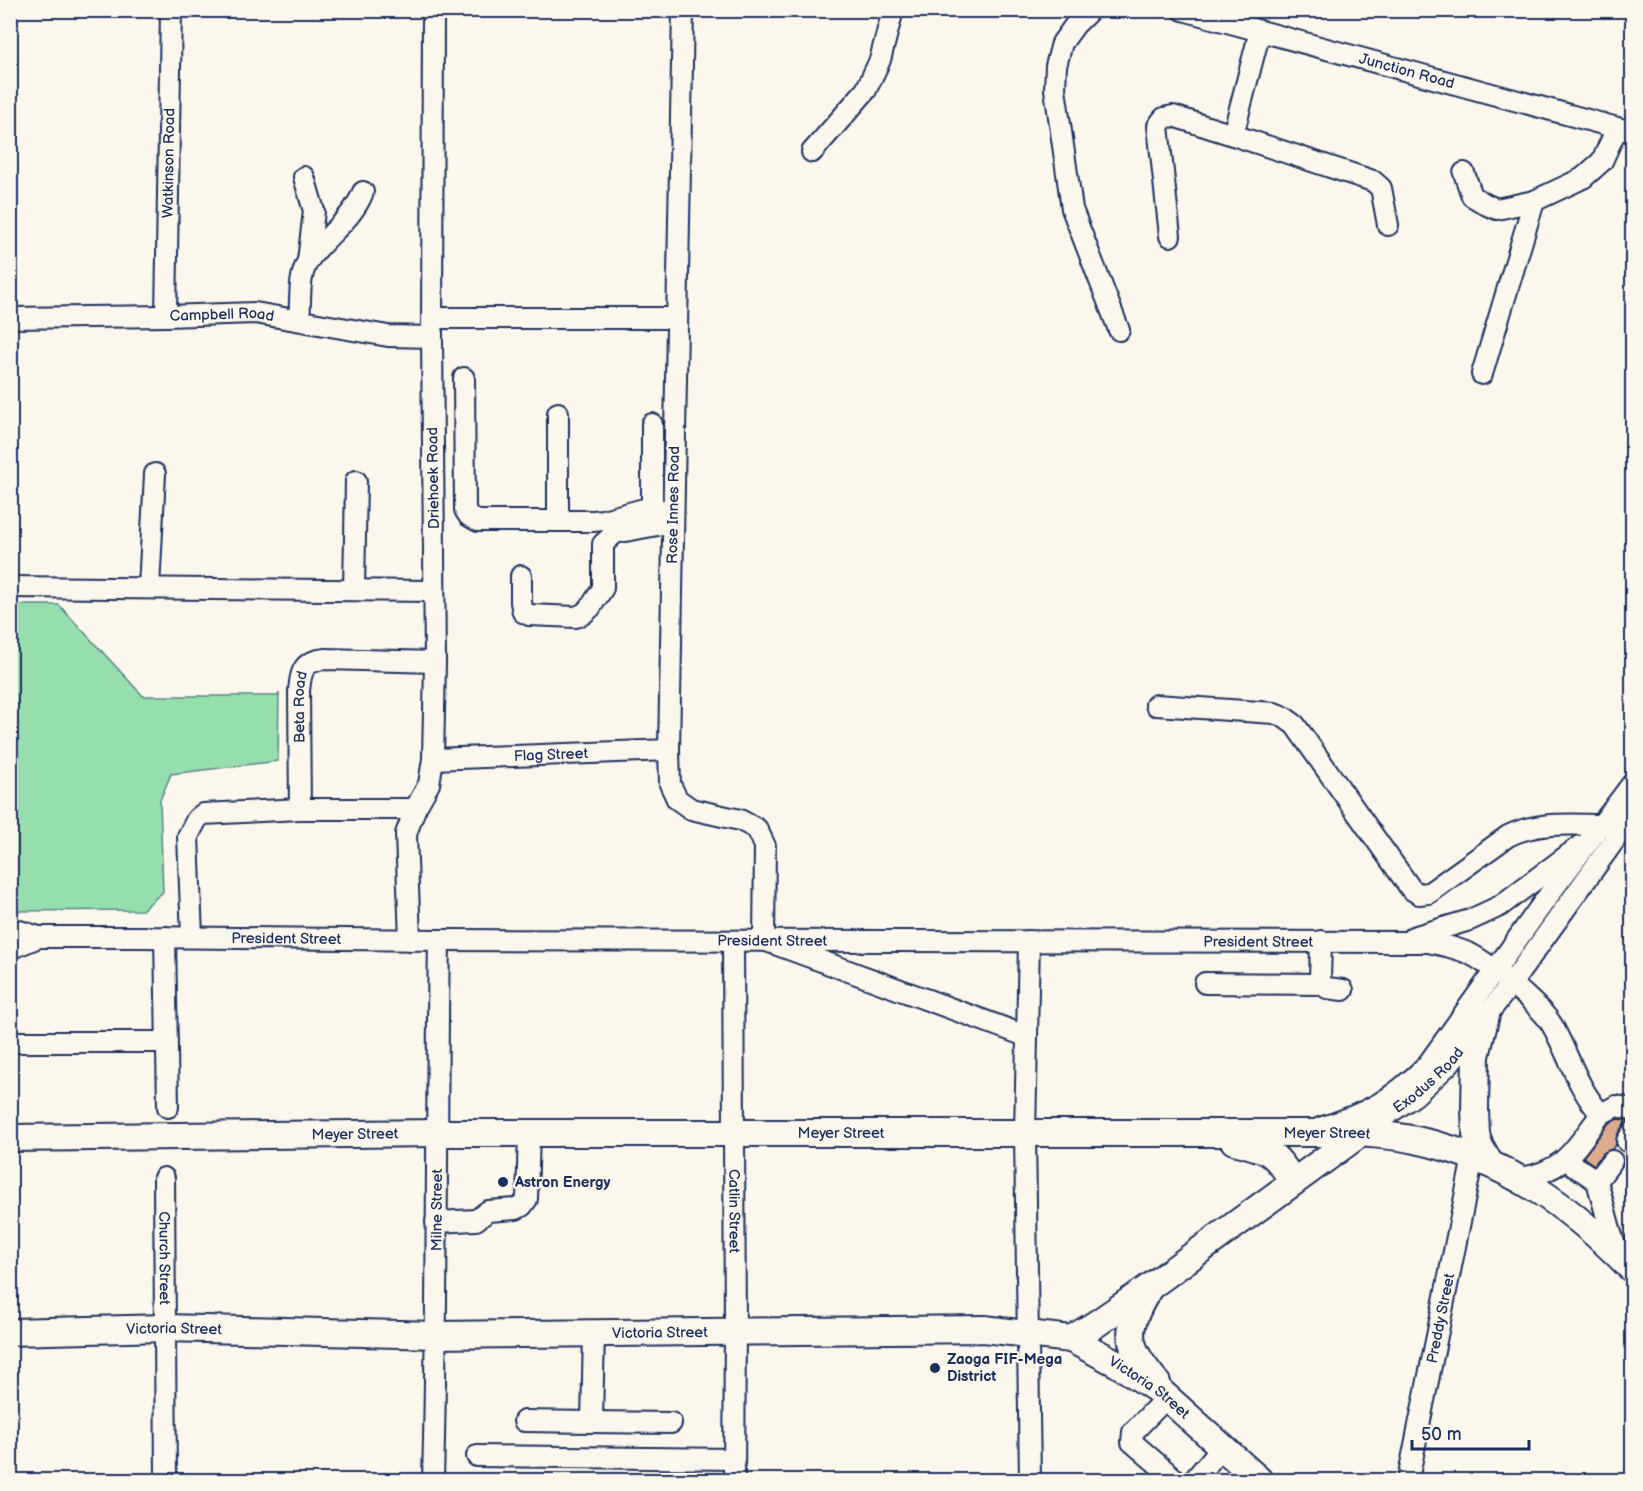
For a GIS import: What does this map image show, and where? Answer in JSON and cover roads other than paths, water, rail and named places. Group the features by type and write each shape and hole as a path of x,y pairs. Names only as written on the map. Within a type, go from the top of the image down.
{"main road":[{"path":"1481,1160 1476,1134 1476,1056 1486,1016"},
{"path":"1202,1132 1254,1145 1267,1151 1281,1161 1293,1182"},
{"name":"Meyer Street","path":"10,1138 436,1133 1361,1133 1415,1140 1481,1160 1521,1178 1600,1236 1627,1264"},
{"name":"Exodus Road","path":"1071,1339 1150,1286 1361,1133"},
{"path":"1150,1286 1136,1310 1130,1334 1135,1350 1164,1395"},
{"name":"Victoria Street","path":"10,1332 166,1328 437,1335 984,1329 1071,1339 1118,1364 1164,1395 1259,1480"}],"street":[{"name":"Watkinson Road","path":"166,316 171,10"},
{"name":"Driehoek Road","path":"410,940 406,834 429,784 433,759 435,662 432,327 433,10"},
{"name":"Rose Innes Road","path":"683,10 670,784 677,799 691,809 740,820 757,829 765,846 764,940"},
{"path":"812,152 866,90 880,60 893,10"},
{"path":"1090,10 1074,25 1062,44 1056,66 1055,89 1072,209 1119,330"},
{"name":"Junction Road","path":"1183,10 1212,14 1260,32 1625,130"},
{"path":"1233,135 1260,32"},
{"path":"1170,236 1158,126 1164,118 1173,116 1373,181 1381,188 1388,225"},
{"path":"1464,173 1472,196 1497,209 1534,201 1583,178 1602,161 1625,130"},
{"path":"299,320 303,274 308,261 314,211 304,177"},
{"path":"308,261 352,212 363,192"},
{"path":"1482,374 1534,201"},
{"name":"Campbell Road","path":"10,318 255,313 388,336 432,327 677,318"},
{"path":"464,378 465,510 469,516 478,520 603,520 644,509 673,516"},
{"path":"558,413 558,521"},
{"path":"652,424 652,510"},
{"path":"149,588 155,474"},
{"path":"354,590 356,481"},
{"path":"521,576 523,612 529,615 576,617 583,615 603,588 603,544 608,538 615,533 673,516"},
{"path":"10,587 434,591"},
{"name":"Beta Road","path":"300,809 300,691 301,675 306,666 313,660 326,659 435,662"},
{"path":"1156,705 1274,713 1284,717 1295,725 1411,889 1419,894 1429,893 1508,836 1519,831 1548,825 1598,831"},
{"name":"Flag Street","path":"433,759 669,750"},
{"name":"Exodus Road","path":"1361,1133 1414,1096 1448,1065 1486,1016 1503,978 1556,885 1632,784"},
{"path":"192,937 189,836 197,819 203,814 300,809 416,808"},
{"name":"Exodus Road","path":"1303,1133 1360,1115 1389,1098 1416,1076 1503,978 1632,816"},
{"path":"1399,941 1470,920 1500,906 1598,831"},
{"name":"President Street","path":"10,928 39,938 1428,942 1452,947 1473,956 1545,1014 1583,1091 1601,1114"},
{"path":"165,937 168,1107"},
{"name":"President Street","path":"10,946 17,946 39,938"},
{"name":"Milne Street","path":"434,1480 439,940"},
{"name":"Catlin Street","path":"733,940 734,1480"},
{"path":"764,940 1026,1036"},
{"path":"1029,941 1025,1134 1030,1480"},
{"path":"1315,941 1320,980 1316,984"},
{"path":"1205,983 1316,984 1343,990"},
{"path":"10,1042 167,1042"},
{"path":"1521,1178 1535,1176 1566,1160 1601,1114 1616,1106 1632,1109"},
{"path":"436,1222 476,1220 488,1211 516,1209 522,1206 527,1199 529,1133"},
{"name":"Preddy Street","path":"1408,1480 1481,1160"},
{"path":"1566,1160 1597,1181 1613,1240 1627,1264"},
{"path":"1597,1181 1612,1161"},
{"name":"Church Street","path":"164,1178 166,1480"},
{"path":"592,1422 594,1332"},
{"path":"1164,1395 1133,1432 1131,1438 1132,1442 1176,1480"},
{"path":"524,1421 671,1423"},
{"path":"1194,1480 1223,1446"},
{"path":"477,1456 549,1455 734,1459"}],"railway":[{"path":"10,1465 13,1480"}],"place":[{"name":"Astron Energy","path":"503,1182"},
{"name":"Zaoga FIF-Mega District","path":"935,1368"}]}
